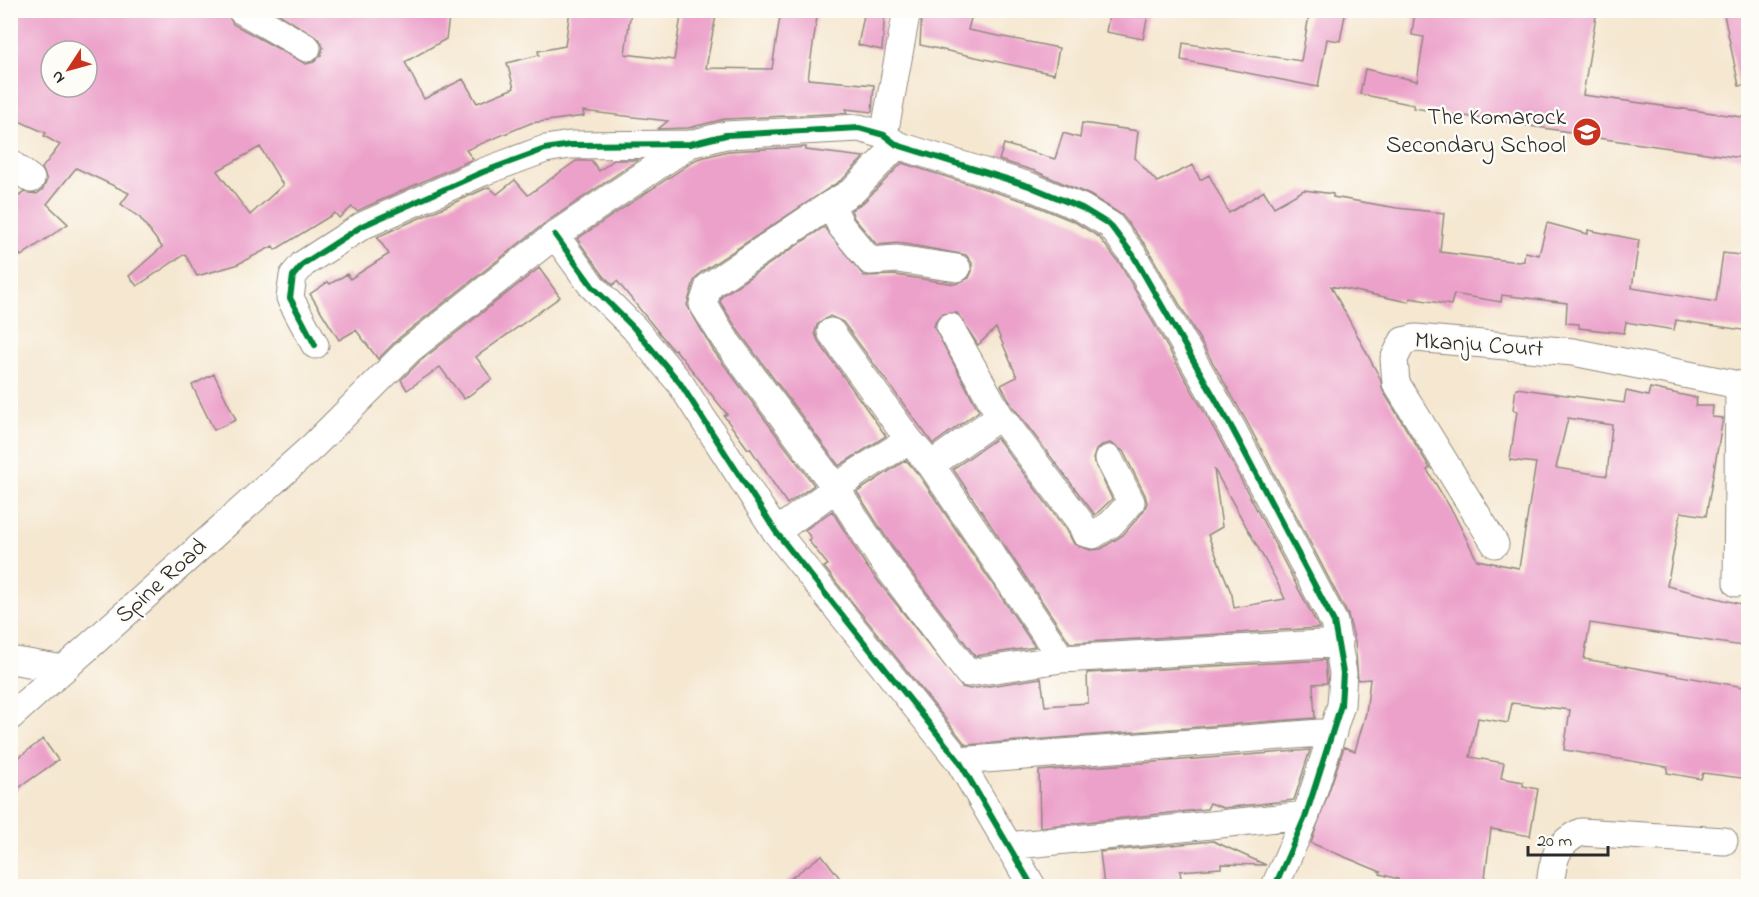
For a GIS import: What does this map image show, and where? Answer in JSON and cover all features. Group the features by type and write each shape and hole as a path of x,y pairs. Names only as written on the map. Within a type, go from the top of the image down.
{"street":[{"path":"241,10 307,48"},
{"path":"907,10 891,140 853,191 709,286 703,304 726,341 836,488 879,557 968,673 1062,659 1339,643"},
{"path":"315,345 290,298 293,276 303,264 362,226 450,186 545,149 570,145 690,144 726,135 859,128 1029,186 1082,208 1110,225 1133,255 1233,430 1334,622 1343,673 1341,705 1305,815 1275,886"},
{"name":"Spine Road","path":"10,717 313,446 409,350 555,235 690,144"},
{"path":"831,204 841,226 870,261 897,259 957,268"},
{"path":"555,235 592,286 634,328 680,383 776,532 959,761 1032,886"},
{"path":"950,327 1000,416 1081,523 1085,533 1093,535 1111,524 1131,502 1109,459"},
{"path":"831,332 909,440 931,465 1062,659"},
{"name":"Mkanju Court","path":"1495,544 1396,383 1394,359 1403,341 1416,338 1573,352 1744,385"},
{"path":"1737,583 1744,385"},
{"path":"931,465 1000,416"},
{"path":"776,532 836,488 909,440"},
{"path":"10,660 64,669"},
{"path":"959,761 1333,732"},
{"path":"1008,846 1305,815"},
{"path":"1550,886 1554,855 1561,844 1581,832 1724,841"}],"building":[{"path":"10,10 210,10 221,16 225,10 233,24 306,64 314,62 321,55 323,47 320,40 273,10 450,10 446,39 405,62 424,99 463,79 477,103 514,88 507,63 539,55 538,51 565,46 570,10 631,10 625,54 674,60 682,10 717,10 706,68 772,69 781,10 818,10 808,79 874,85 872,112 845,109 847,113 725,119 688,128 658,129 668,121 583,111 584,116 531,123 466,150 473,159 357,211 352,207 339,218 335,213 275,250 273,246 236,265 197,276 185,254 137,286 129,276 162,247 140,218 121,204 129,193 76,168 47,204 68,224 21,256 10,241 10,187 20,196 23,192 37,194 43,189 47,180 42,168 60,145 44,136 46,133 10,117","holes":["260,147 283,185 250,215 217,171"]},
{"path":"865,10 885,10 882,50 858,45"},
{"path":"922,10 953,10 972,14 968,30 1059,48 1054,74 920,45"},
{"path":"1110,10 1149,10 1143,39 1106,32"},
{"path":"1310,10 1346,10 1340,41 1327,39 1318,87 1181,60 1183,43 1301,61"},
{"path":"1415,10 1597,10 1583,95 1749,118 1749,159 1576,135 1576,133 1413,108 1414,105 1360,94 1365,69 1417,81 1424,37 1412,35"},
{"path":"1723,10 1749,10 1749,85 1739,86"},
{"path":"1082,123 1138,131 1135,158 1157,182 1193,165 1200,180 1209,175 1229,213 1264,191 1274,207 1304,190 1397,208 1444,213 1440,252 1524,261 1525,252 1539,255 1547,223 1588,234 1588,230 1639,240 1632,288 1716,302 1723,253 1748,256 1743,292 1749,293 1749,331 1676,320 1674,330 1626,322 1624,333 1579,328 1579,324 1566,323 1567,303 1502,295 1501,302 1454,294 1451,305 1410,298 1409,302 1331,286 1380,378 1383,391 1430,468 1427,470 1453,512 1477,560 1519,568 1536,463 1510,460 1517,411 1513,410 1516,388 1624,403 1626,391 1648,396 1650,388 1697,398 1695,406 1713,406 1712,417 1723,418 1706,516 1681,512 1667,586 1749,606 1749,647 1590,623 1584,659 1744,687 1743,691 1749,692 1749,779 1703,773 1701,779 1667,773 1668,767 1564,750 1570,710 1512,703 1508,723 1478,718 1470,757 1504,763 1501,778 1523,782 1523,786 1538,789 1530,836 1491,829 1484,886 1397,886 1398,879 1380,874 1381,872 1311,843 1344,747 1355,751 1366,713 1370,679 1358,680 1355,642 1348,615 1247,422 1146,246 1122,215 1090,195 1035,171 999,160 1004,144 1055,159 1063,133 1080,138","holes":["1568,418 1612,425 1607,476 1556,468"]},
{"path":"806,147 806,150 864,157 843,179 700,273 694,281 687,305 713,350 814,485 787,504 750,448 748,449 724,416 727,414 617,281 613,285 604,276 577,239 697,159 728,151"},
{"path":"614,160 638,160 545,223 399,338 378,359 356,330 339,340 310,294 328,282 330,284 347,274 350,279 389,254 377,237 489,187 497,194 515,180 528,195 576,161 592,161 599,171"},
{"path":"902,163 1024,201 1075,222 1099,237 1120,264 1219,438 1319,628 1070,643 953,469 997,438 1067,531 1074,544 1090,550 1101,549 1123,535 1143,512 1147,503 1145,495 1123,451 1110,443 1102,445 1096,450 1093,459 1112,499 1095,515 1013,407 1001,385 1017,377 996,328 978,345 957,313 942,314 936,320 934,327 979,411 933,444 843,322 830,316 817,325 815,333 818,341 886,436 839,466 739,332 720,302 722,296 824,227 864,276 896,275 955,284 969,278 972,263 966,255 899,243 877,245 854,218 851,210 864,202","holes":["1214,469 1285,599 1234,608 1232,595 1208,535 1222,527"]},
{"path":"539,268 560,297 476,357 492,379 464,399 440,367 407,390 401,380 419,362"},
{"path":"214,374 236,420 214,430 192,385"},
{"path":"906,460 919,475 1035,647 975,656 893,548 857,492"},
{"path":"832,511 867,567 962,687 970,689 1041,678 1045,706 1088,703 1087,673 1325,660 1327,683 1313,684 1315,718 966,745 824,567 828,565 808,540 811,538 805,530"},
{"path":"43,739 58,760 10,794 10,764"},
{"path":"1310,750 1294,800 1223,808 1210,803 1207,809 1040,827 1039,771"},
{"path":"1213,841 1266,865 1221,864 1221,868 1180,871 1182,886 1104,886 1100,852"},
{"path":"822,855 846,886 780,886"}],"cycle path":[{"path":"315,345 290,298 293,276 303,264 362,226 483,172 545,149 570,145 690,144 726,135 859,128 884,135 897,145 1029,186 1082,208 1110,225 1133,255 1233,430 1334,622 1343,673 1341,705 1306,815 1275,886"},
{"path":"555,235 592,286 634,328 680,383 776,532 959,761 1032,886"}],"place":[{"name":"The Komarock Secondary School","path":"1587,132"}]}
